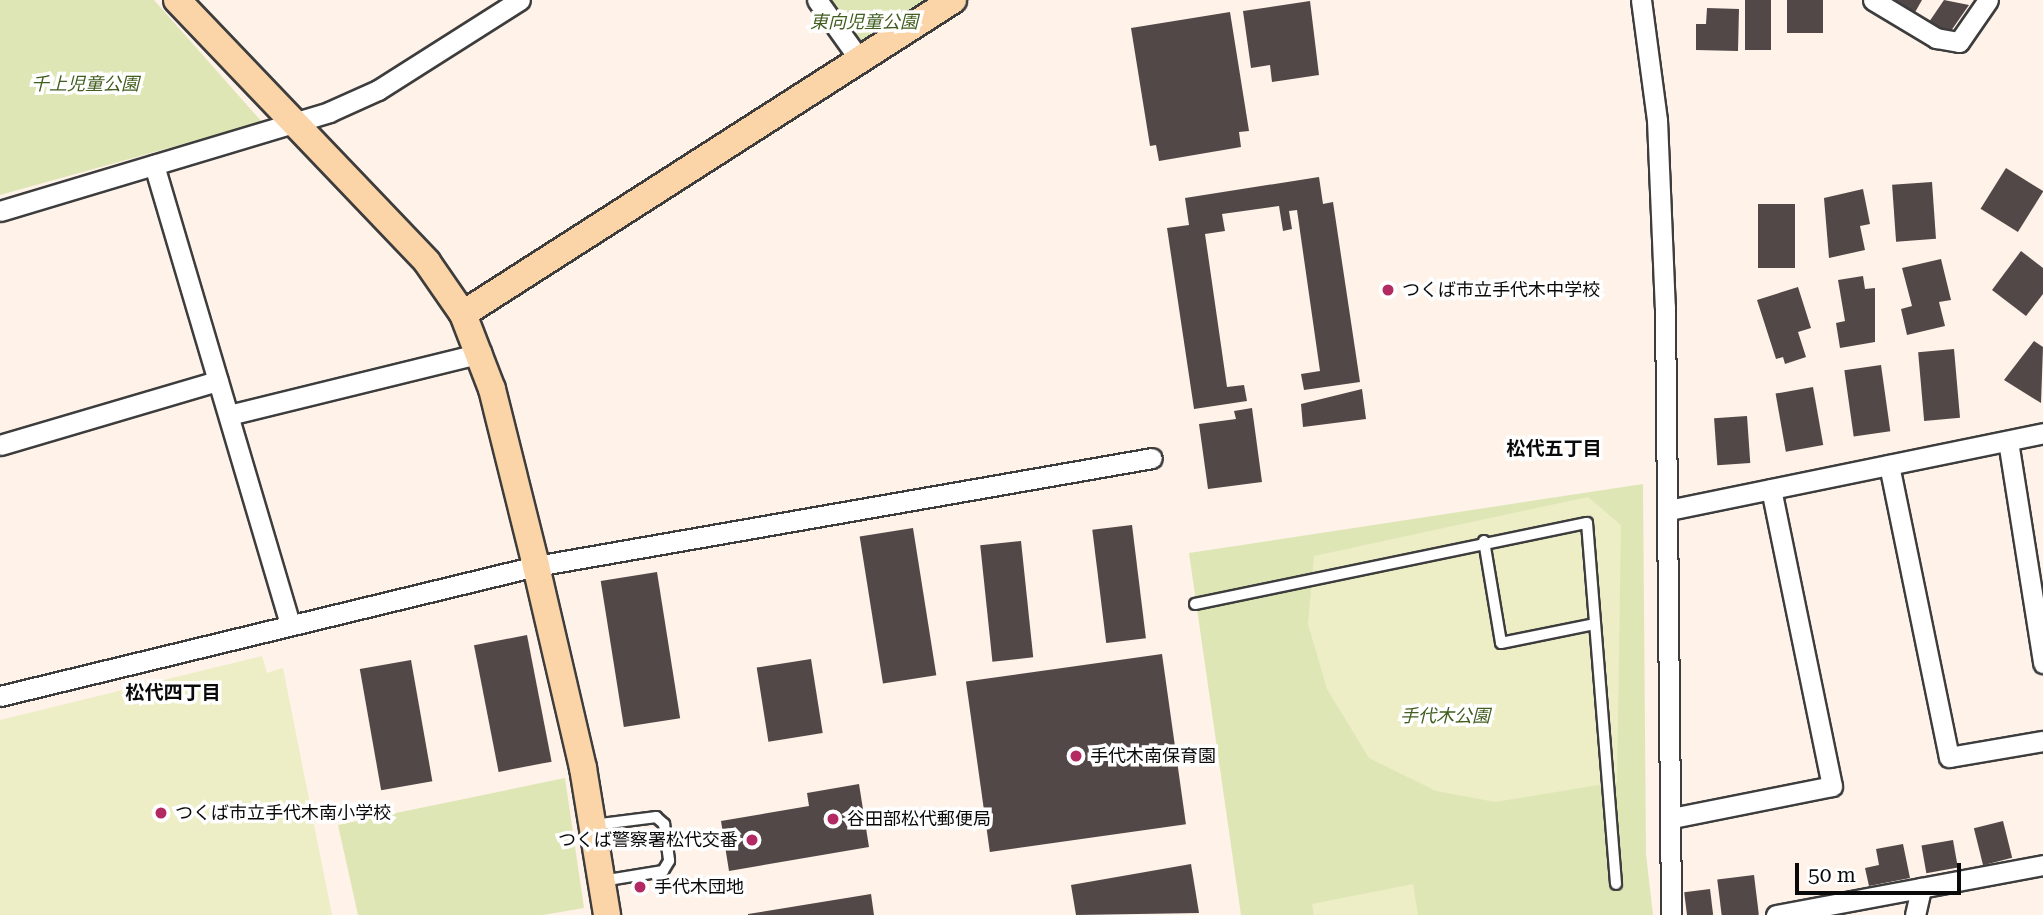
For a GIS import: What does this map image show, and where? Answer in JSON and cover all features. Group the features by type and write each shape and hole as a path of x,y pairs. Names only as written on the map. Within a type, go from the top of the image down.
{"street":[{"path":"177,0 427,262 463,314 481,353 536,566 592,825 607,915"},
{"path":"0,211 294,123 378,90 520,0"},
{"path":"817,0 860,60"},
{"path":"463,314 953,0"},
{"path":"1641,0 1657,120 1669,510 1671,915"},
{"path":"1873,0 1936,38 1959,42 1988,0"},
{"path":"154,165 290,624"},
{"path":"229,415 481,353"},
{"path":"0,445 218,381"},
{"path":"1669,510 2043,433"},
{"path":"2008,441 2043,663"},
{"path":"0,696 536,566 1152,458"},
{"path":"1889,465 1949,757 2043,741"},
{"path":"1672,818 1832,786 1771,489"},
{"path":"1778,915 2043,865"},
{"path":"1915,915 1921,888"}],"lane":[{"path":"1195,604 1485,541 1587,523 1616,884"},
{"path":"1485,541 1501,643 1594,624"},
{"path":"592,825 656,817 664,824 668,861 663,871 601,881"}],"green space":[{"name":"千上児童公園","path":"0,0 154,0 262,122 0,195"},
{"name":"東向児童公園","path":"823,0 934,0 859,52"},
{"name":"手代木公園","path":"1643,484 1646,854 1653,915 1241,915 1189,553"},
{"path":"1588,497 1621,525 1617,782 1495,802 1436,791 1369,758 1327,689 1308,624 1314,556"},
{"name":"つくば市立手代木南小学校","path":"262,656 267,673 283,668 332,915 0,915 0,720"},
{"path":"565,778 584,908 543,915 358,915 338,825"},
{"path":"1413,884 1418,915 1314,915 1312,904"}],"building":[{"path":"1745,0 1771,0 1771,50 1745,50"},
{"path":"1787,0 1823,0 1823,33 1787,33"},
{"path":"1890,0 1922,0 1914,14"},
{"path":"1944,0 1969,5 1946,38 1927,25"},
{"path":"1310,1 1319,75 1272,82 1270,65 1251,68 1243,11"},
{"path":"1707,8 1739,9 1738,51 1696,50 1696,24 1706,24"},
{"path":"1230,12 1249,131 1239,132 1241,147 1159,161 1156,145 1150,146 1131,28"},
{"path":"2006,168 2043,191 2018,232 1981,209"},
{"path":"1319,177 1323,204 1333,202 1360,382 1304,390 1301,374 1320,371 1297,210 1289,211 1292,229 1283,231 1279,206 1222,214 1225,231 1205,234 1227,387 1244,385 1247,401 1194,409 1167,228 1189,225 1185,198"},
{"path":"1932,182 1936,239 1896,242 1892,185"},
{"path":"1863,189 1870,224 1860,226 1865,250 1829,258 1824,198"},
{"path":"1758,204 1795,204 1795,268 1758,268"},
{"path":"2021,251 2043,268 2043,294 2026,316 1992,290"},
{"path":"1941,259 1951,300 1939,302 1945,326 1907,335 1901,309 1912,306 1902,268"},
{"path":"1863,276 1865,289 1875,288 1875,342 1840,348 1836,323 1845,321 1838,280"},
{"path":"1798,287 1811,328 1798,332 1806,357 1785,364 1783,357 1776,359 1757,300"},
{"path":"2034,341 2043,347 2041,403 2004,380"},
{"path":"1954,349 1960,418 1924,421 1918,352"},
{"path":"1881,365 1890,431 1854,436 1844,370"},
{"path":"1813,387 1823,445 1786,452 1776,394"},
{"path":"1362,389 1366,419 1303,427 1301,404"},
{"path":"1252,408 1262,482 1208,489 1199,424 1236,419 1234,411"},
{"path":"1747,416 1750,463 1717,465 1714,418"},
{"path":"1132,525 1146,638 1106,643 1092,530"},
{"path":"913,528 936,675 883,684 860,536"},
{"path":"1021,541 1033,657 992,662 980,545"},
{"path":"657,572 680,718 624,727 601,581"},
{"path":"527,635 552,762 499,772 474,645"},
{"name":"手代木南保育園","path":"1162,654 1186,824 990,852 966,682"},
{"path":"811,659 823,733 768,742 757,668"},
{"path":"411,660 432,781 381,790 360,669"},
{"path":"859,784 869,847 729,871 721,821 809,806 807,793"},
{"path":"2003,821 2012,858 1983,865 1974,828"},
{"path":"1953,840 1958,868 1926,873 1921,846"},
{"path":"1903,844 1910,878 1869,886 1865,868 1879,865 1876,849"},
{"path":"1191,864 1199,913 1076,915 1071,885"},
{"path":"1754,875 1759,915 1722,915 1717,880"},
{"path":"1710,889 1713,915 1687,915 1684,892"},
{"path":"871,894 874,915 748,915 748,914"}],"place":[{"name":"つくば市立手代木中学校","path":"1388,290"},
{"name":"手代木南保育園","path":"1076,756"},
{"name":"つくば市立手代木南小学校","path":"161,813"},
{"name":"谷田部松代郵便局","path":"833,819"},
{"name":"つくば警察署松代交番","path":"752,840"},
{"name":"手代木団地","path":"640,887"}],"district":[{"name":"松代五丁目","path":"1554,449"},
{"name":"松代四丁目","path":"173,693"}]}
